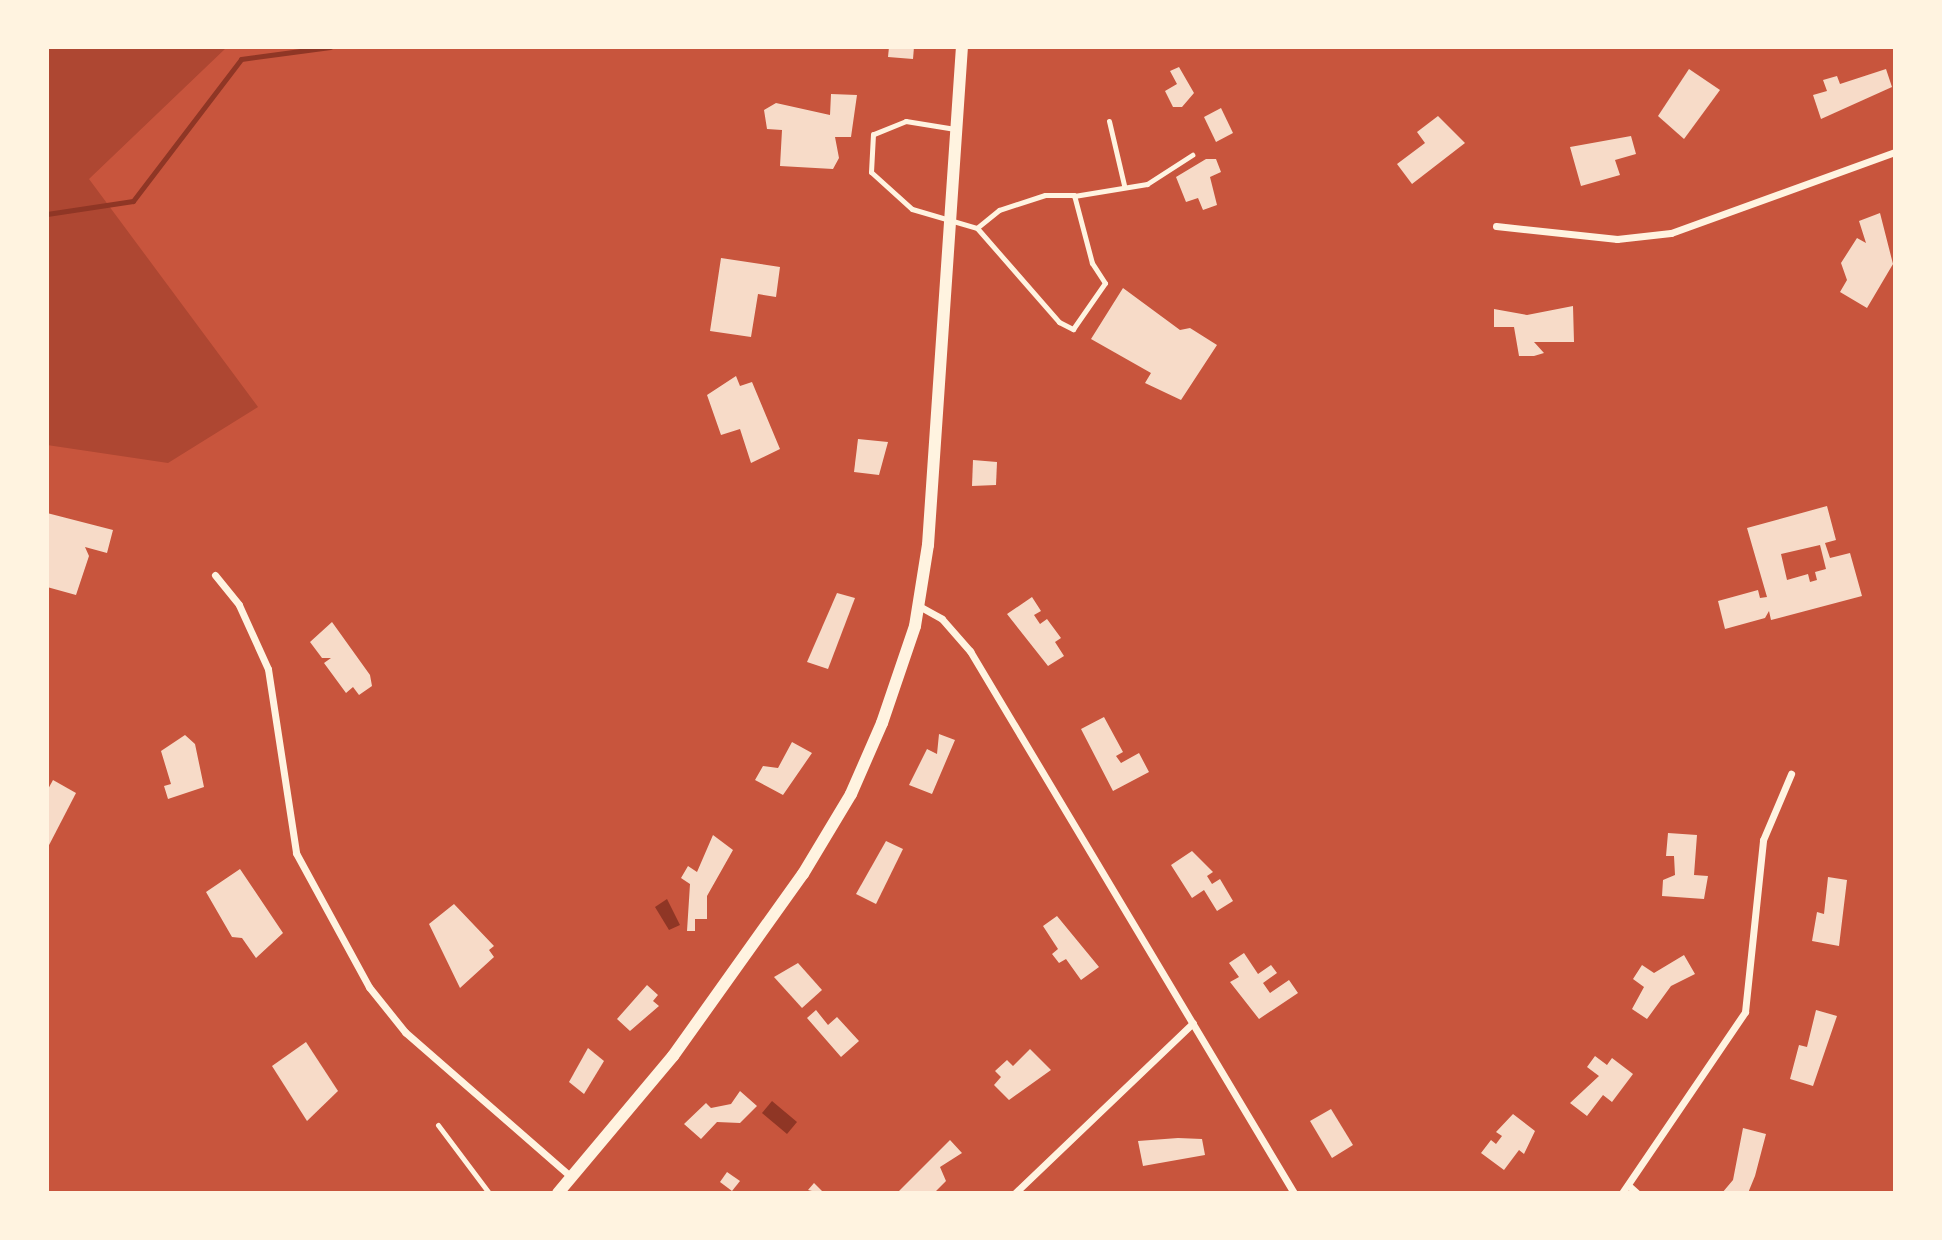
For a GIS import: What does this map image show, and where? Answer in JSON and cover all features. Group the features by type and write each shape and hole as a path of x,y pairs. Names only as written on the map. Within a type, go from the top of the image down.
{"street":[{"path":"558,1193 673,1056 803,874 851,794 919,606 962,47"},
{"path":"1496,226 1617,239 1671,233 1895,152"},
{"path":"215,575 239,605 268,670 296,853 369,987 405,1032 571,1177"},
{"path":"919,606 942,619 970,651 1294,1193"},
{"path":"1622,1193 1745,1013 1763,840 1791,774"},
{"path":"1015,1193 1193,1023"},
{"path":"1628,1185 1637,1193"}],"lane":[{"path":"955,129 906,121 873,134 871,172 886,191 949,223 977,228 1059,322 1073,329 1105,283 1092,263 1074,196"},
{"path":"1110,121 1124,185"},
{"path":"977,228 999,210 1045,195 1074,196 1124,185 1147,184 1192,155"},
{"path":"438,1125 489,1193"}],"shaded area":[{"path":"47,47 227,47 89,179 258,407 168,463 47,445"},
{"path":"667,899 680,925 669,930 655,907"},
{"path":"772,1101 797,1122 787,1134 762,1113"}],"building":[{"path":"889,47 914,47 913,59 888,57"},
{"path":"1179,67 1194,93 1182,107 1173,107 1165,91 1177,84 1170,71"},
{"path":"1689,69 1720,90 1684,139 1658,116"},
{"path":"1886,69 1892,87 1821,119 1813,95 1827,91 1823,80 1837,76 1840,84"},
{"path":"831,94 857,95 851,137 835,137 839,158 833,169 780,166 782,130 767,129 764,110 776,103 830,115"},
{"path":"1221,108 1233,133 1216,142 1204,117"},
{"path":"1438,116 1465,143 1412,184 1397,164 1425,143 1417,132"},
{"path":"1631,136 1636,154 1615,160 1620,175 1581,186 1570,147"},
{"path":"1206,159 1216,159 1221,172 1210,177 1217,205 1203,210 1198,198 1186,202 1176,177"},
{"path":"1880,213 1893,264 1867,308 1840,292 1847,280 1841,263 1857,238 1866,243 1859,221"},
{"path":"721,258 780,267 776,297 758,294 751,337 710,331"},
{"path":"1123,288 1180,330 1190,328 1217,345 1181,400 1145,383 1151,373 1091,339"},
{"path":"1573,306 1574,342 1534,342 1544,353 1534,356 1519,356 1514,327 1494,327 1494,309 1527,315"},
{"path":"736,376 740,386 752,382 780,449 751,463 740,429 721,435 707,395"},
{"path":"858,439 888,442 879,475 854,472"},
{"path":"973,460 997,462 996,485 972,486"},
{"path":"1827,506 1836,540 1825,543 1830,558 1850,553 1862,596 1771,620 1769,611 1765,618 1725,629 1718,601 1758,590 1760,598 1767,597 1747,528","holes":["1820,545 1826,569 1815,572 1817,580 1810,582 1808,574 1787,580 1781,554"]},
{"path":"47,513 113,530 107,553 85,547 89,556 76,595 47,587"},
{"path":"837,593 855,598 828,669 807,662"},
{"path":"1032,597 1041,611 1034,615 1040,624 1047,619 1061,638 1055,642 1064,656 1048,666 1007,614"},
{"path":"332,622 370,675 372,686 359,695 353,687 346,693 324,663 331,658 322,658 310,642"},
{"path":"1104,717 1123,752 1116,756 1121,763 1139,753 1149,772 1113,791 1081,729"},
{"path":"939,734 955,740 932,794 909,785 927,749 937,754"},
{"path":"185,735 195,744 204,787 168,799 164,786 171,784 161,751"},
{"path":"792,742 812,753 783,795 755,780 763,766 778,768"},
{"path":"53,780 76,793 47,849 47,791"},
{"path":"1668,833 1697,835 1694,875 1708,876 1704,899 1662,896 1663,880 1675,875 1674,856 1666,856"},
{"path":"713,835 733,850 707,896 707,919 695,919 695,931 687,931 690,884 681,878 688,866 697,872"},
{"path":"886,841 903,849 876,904 856,894"},
{"path":"1192,851 1213,872 1207,876 1212,884 1220,879 1233,901 1217,911 1204,890 1192,898 1171,865"},
{"path":"240,869 283,933 256,958 242,938 232,937 206,892"},
{"path":"1828,877 1847,880 1839,946 1812,941 1817,912 1824,914"},
{"path":"454,904 494,946 489,950 494,957 460,988 429,924"},
{"path":"1057,916 1099,967 1081,980 1066,959 1059,963 1052,954 1058,949 1043,926"},
{"path":"1244,953 1258,974 1271,965 1277,973 1263,983 1270,993 1289,980 1298,993 1259,1019 1230,982 1239,977 1229,963"},
{"path":"1684,955 1695,974 1671,986 1647,1019 1632,1009 1644,987 1633,979 1642,965 1654,973"},
{"path":"798,963 822,990 802,1008 774,977"},
{"path":"647,985 658,995 653,1001 659,1006 630,1031 617,1019"},
{"path":"816,1010 828,1025 837,1017 859,1041 841,1057 807,1018"},
{"path":"1816,1010 1837,1016 1813,1086 1790,1079 1799,1045 1807,1047"},
{"path":"306,1042 338,1091 307,1121 272,1066"},
{"path":"588,1048 604,1061 584,1094 569,1082"},
{"path":"1030,1049 1051,1070 1009,1100 994,1085 1001,1077 995,1071 1007,1060 1013,1066"},
{"path":"1595,1056 1607,1065 1612,1058 1633,1074 1612,1102 1603,1095 1587,1116 1570,1103 1599,1076 1587,1067"},
{"path":"740,1091 757,1106 740,1123 717,1122 701,1139 684,1124 706,1103 711,1108 731,1104"},
{"path":"1331,1109 1353,1145 1332,1158 1310,1121"},
{"path":"1513,1114 1535,1131 1524,1154 1519,1150 1504,1170 1481,1153 1491,1140 1496,1144 1502,1136 1496,1132"},
{"path":"1743,1128 1766,1134 1755,1176 1748,1193 1722,1193 1733,1180"},
{"path":"1202,1139 1205,1155 1143,1166 1138,1141"},
{"path":"950,1140 962,1153 940,1167 946,1181 934,1193 897,1193"},
{"path":"727,1172 740,1181 732,1191 720,1182"},
{"path":"814,1183 822,1191 820,1193 808,1190"}],"waterway":[{"path":"47,214 133,201 241,59 330,47"}]}
